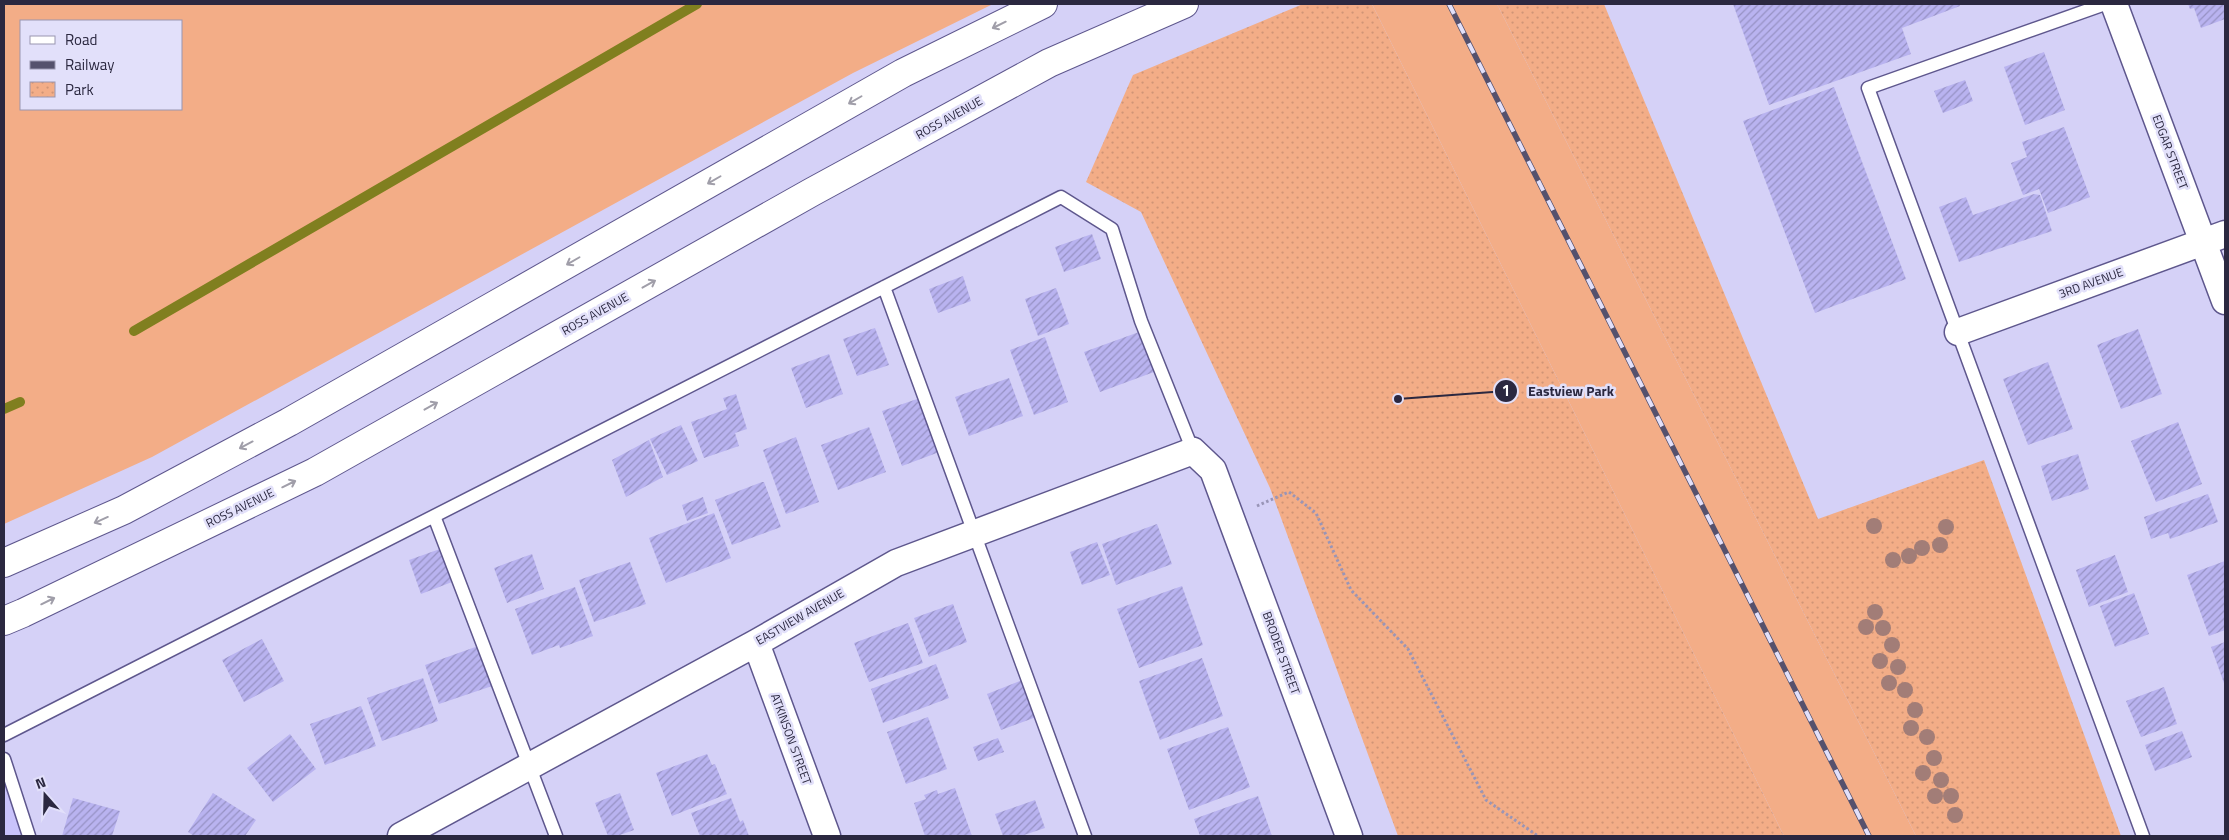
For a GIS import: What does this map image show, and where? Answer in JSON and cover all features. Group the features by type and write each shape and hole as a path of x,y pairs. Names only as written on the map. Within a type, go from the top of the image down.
{"main road":[{"path":"4,563 124,510 289,422 903,73 1043,4"},
{"name":"ROSS AVENUE","path":"4,621 41,605 315,472 821,187 1049,63 1184,4"}],"street":[{"name":"EDGAR STREET","path":"2114,4 2215,238 2225,301"},
{"name":"3RD AVENUE","path":"1958,332 2215,238"},
{"name":"BRODER STREET","path":"1193,451 1213,470 1350,836"},
{"name":"EASTVIEW AVENUE","path":"402,836 756,643 896,563 1193,451"},
{"name":"ATKINSON STREET","path":"756,643 827,836"}],"lane":[{"path":"2105,4 1868,88 2143,836"},
{"path":"4,735 1061,197 1112,229 1141,321 1193,451"},
{"path":"884,287 1085,836"},
{"path":"434,516 556,836"},
{"path":"4,759 29,836"}],"path":[{"path":"1231,517 1289,492 1316,513 1351,590 1408,649 1486,800 1538,836"}],"shaded area":[{"path":"4,782 25,836 4,836"}],"green space":[{"path":"4,4 993,4 853,73 152,457 4,524"},
{"path":"1303,4 1372,4 1784,836 1398,836 1270,488 1141,212 1086,182 1133,75"},
{"path":"1372,4 1497,4 1916,836 1784,836"},
{"path":"1497,4 1604,4 1818,519 1984,460 2121,836 1916,836"}],"building":[{"path":"1733,4 1959,4 1960,6 1902,28 1911,54 1769,105"},
{"path":"2188,4 2225,4 2225,19 2201,28 2194,8 2190,9"},
{"path":"2044,52 2065,110 2025,125 2004,67"},
{"path":"1965,80 1973,101 1943,113 1934,91"},
{"path":"1834,87 1906,279 1815,313 1743,121"},
{"path":"2064,127 2090,197 2048,213 2039,189 2023,195 2011,163 2027,157 2022,142"},
{"path":"2034,194 2040,195 2052,231 1959,262 1939,207 1966,197 1973,215"},
{"path":"1092,234 1101,259 1064,272 1055,247"},
{"path":"963,276 971,301 938,313 929,289"},
{"path":"1056,288 1069,324 1038,336 1025,299"},
{"path":"875,328 889,365 857,376 843,339"},
{"path":"2138,329 2162,394 2121,409 2097,345"},
{"path":"1139,332 1154,372 1100,392 1084,352"},
{"path":"1045,337 1068,402 1034,415 1010,350"},
{"path":"829,354 843,394 806,408 791,368"},
{"path":"2048,362 2073,429 2028,445 2003,379"},
{"path":"1009,378 1023,416 969,436 955,397"},
{"path":"736,394 747,429 735,433 739,446 704,458 691,422 727,409 723,398"},
{"path":"923,397 942,451 902,466 882,411"},
{"path":"2178,422 2202,484 2156,502 2131,441"},
{"path":"681,425 698,461 667,475 650,439"},
{"path":"869,427 886,472 838,490 821,445"},
{"path":"796,437 819,502 786,514 763,450"},
{"path":"649,440 663,477 626,497 612,460"},
{"path":"2078,454 2089,489 2052,501 2041,466"},
{"path":"764,482 781,527 732,545 715,500"},
{"path":"2208,494 2218,522 2170,539 2168,533 2151,539 2144,517"},
{"path":"703,497 708,513 687,521 682,505"},
{"path":"714,513 731,558 666,583 649,538"},
{"path":"1157,524 1172,564 1116,585 1102,544"},
{"path":"1097,542 1110,575 1082,585 1070,552"},
{"path":"440,549 452,582 421,594 409,560"},
{"path":"532,554 544,589 507,603 494,568"},
{"path":"2115,555 2128,592 2089,607 2076,570"},
{"path":"2225,561 2225,630 2209,636 2187,575"},
{"path":"630,562 646,604 594,622 579,580"},
{"path":"1182,586 1203,645 1139,668 1117,609"},
{"path":"575,587 593,636 560,648 559,645 532,655 515,609"},
{"path":"2134,593 2149,634 2115,647 2100,606"},
{"path":"953,604 967,642 929,657 914,618"},
{"path":"908,623 923,663 869,682 854,643"},
{"path":"262,639 284,681 244,702 222,660"},
{"path":"2225,642 2225,686 2211,647"},
{"path":"481,645 495,685 439,704 425,665"},
{"path":"1202,658 1223,716 1160,740 1139,681"},
{"path":"936,664 949,698 883,723 871,689"},
{"path":"423,678 438,721 382,741 367,698"},
{"path":"1025,679 1039,716 1001,730 987,694"},
{"path":"2164,687 2177,724 2141,737 2126,701"},
{"path":"361,706 376,746 325,765 310,724"},
{"path":"928,717 947,769 906,784 887,732"},
{"path":"1228,727 1250,787 1189,810 1167,749"},
{"path":"2182,731 2192,757 2155,771 2145,745"},
{"path":"290,734 316,769 273,802 247,768"},
{"path":"998,738 1004,752 978,761 973,747"},
{"path":"707,754 712,765 715,764 727,794 672,816 656,773"},
{"path":"955,788 972,836 925,836 914,803 926,799 924,795 937,790 938,794"},
{"path":"213,793 256,820 245,836 194,836 188,832"},
{"path":"620,793 634,830 617,836 608,836 595,803"},
{"path":"1258,796 1272,836 1200,836 1194,819"},
{"path":"73,798 120,811 112,836 62,836"},
{"path":"731,798 740,822 743,820 749,836 700,836 691,813"},
{"path":"1035,800 1045,828 1021,836 1003,836 995,814"}],"waterway":[{"path":"134,331 697,4"},
{"path":"4,409 20,402"}],"railway":[{"path":"1449,4 1869,836"}],"place":[{"name":"Eastview Park","path":"1398,399"}]}
